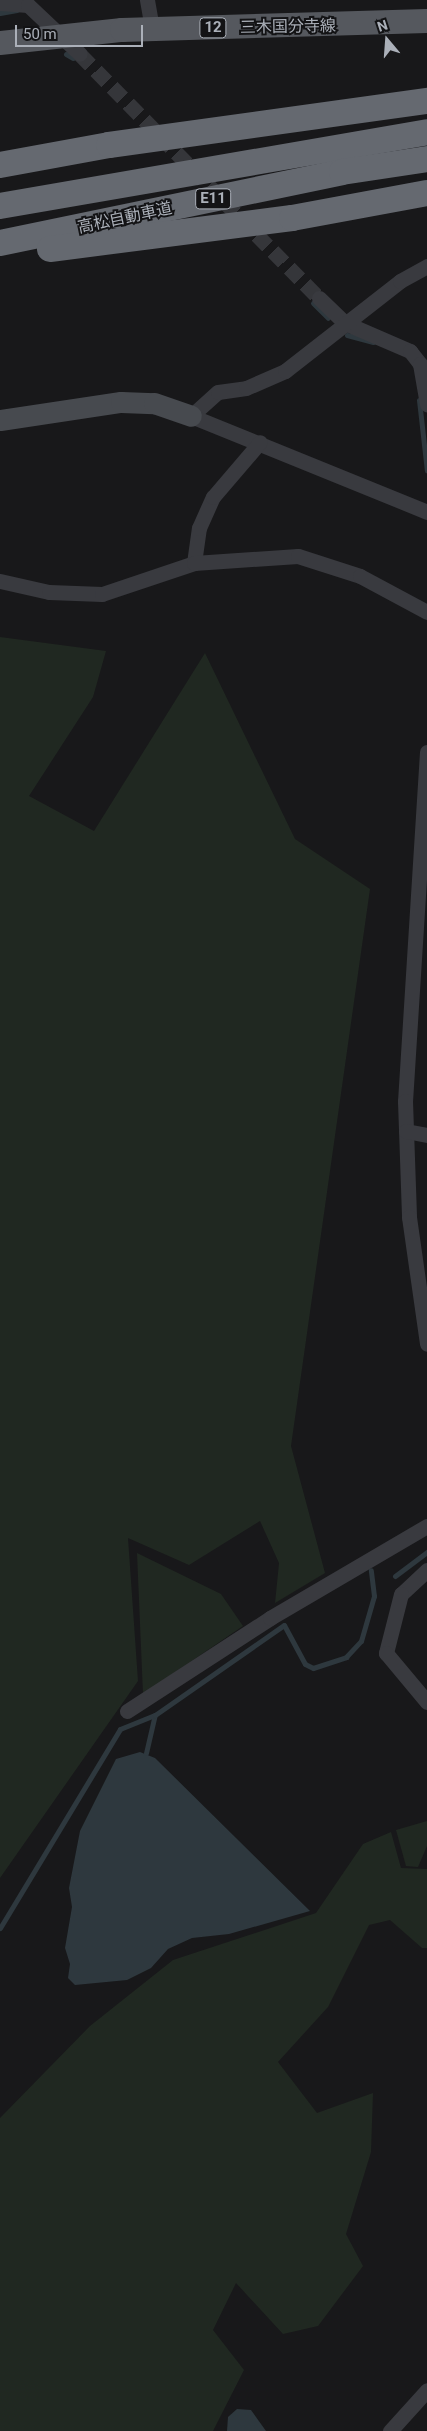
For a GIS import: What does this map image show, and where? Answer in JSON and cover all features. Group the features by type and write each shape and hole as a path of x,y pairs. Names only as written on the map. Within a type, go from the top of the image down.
{"highway":[{"path":"0,165 109,145 427,101"},
{"name":"E11","path":"0,206 427,132"},
{"name":"高松自動車道","path":"0,243 342,172 427,159"},
{"path":"0,255 292,218 427,193"}],"main road":[{"name":"三木国分寺線","path":"0,43 152,29 427,21"}],"street":[{"path":"146,0 152,29"},
{"path":"0,2 28,5 80,54"},
{"path":"191,416 218,392 246,388 284,371 345,324 427,266"},
{"path":"319,298 345,324 410,352 420,364 427,404"},
{"path":"0,420 121,402 154,403 260,442 427,512"},
{"path":"194,563 199,528 213,497 260,442"},
{"path":"0,581 49,592 102,594 194,563 298,556 360,576 427,612"},
{"path":"427,752 406,1131 409,1217 423,1292 427,1344"},
{"path":"406,1131 427,1135"},
{"path":"127,1711 270,1618 427,1526"},
{"path":"427,1570 401,1594 386,1653 427,1702"},
{"path":"390,2431 427,2390"}],"shaded area":[{"path":"0,637 106,651 93,697 29,796 94,831 205,653 295,839 370,889 291,1446 325,1573 275,1603 279,1563 260,1521 189,1565 128,1538 138,1681 0,1878"},
{"path":"137,1553 221,1594 243,1626 143,1694"},
{"path":"140,1752 155,1758 310,1911 229,1934 192,1938 168,1949 151,1968 127,1980 75,1985 68,1978 70,1964 65,1948 72,1907 69,1888 80,1831 116,1759"},
{"path":"427,1821 427,1846 418,1867 406,1866 396,1830"},
{"path":"391,1832 401,1868 427,1869 427,1948 422,1948 390,1920 369,1925 328,2007 278,2062 317,2113 373,2093 371,2152 346,2234 363,2266 318,2326 283,2334 236,2283 213,2330 244,2370 213,2431 0,2431 0,2118 90,2026 173,1960 316,1913 363,1844"},
{"path":"237,2409 251,2410 266,2431 227,2431 228,2417"}],"waterway":[{"path":"0,13 17,10"},
{"path":"66,54 73,58"},
{"path":"313,303 328,318"},
{"path":"347,335 373,342"},
{"path":"419,400 427,471"},
{"path":"395,1576 427,1552"},
{"path":"0,1928 120,1729 155,1715 284,1625 305,1664 313,1668 346,1657 361,1641 374,1596 371,1570"},
{"path":"146,1753 155,1715"}],"tunnel":[{"path":"80,54 319,298"}]}
